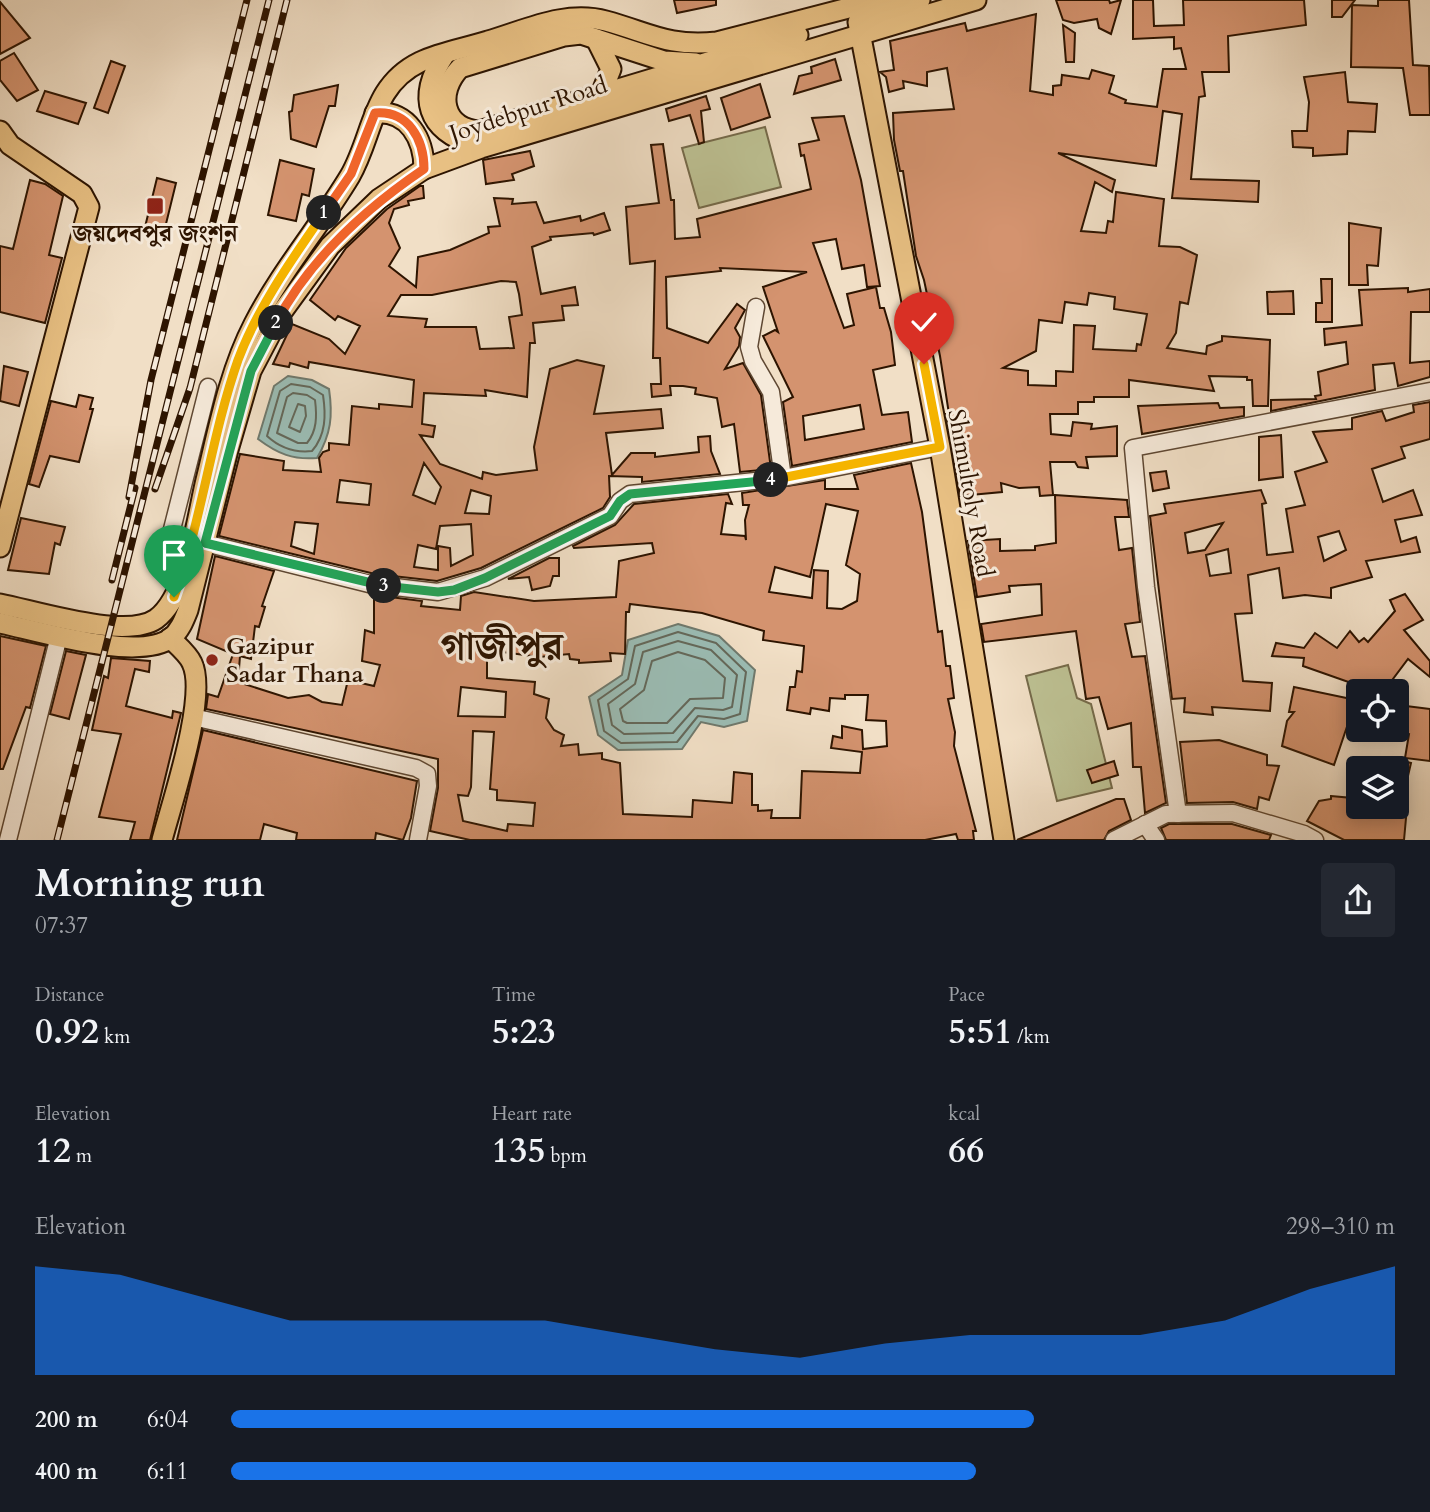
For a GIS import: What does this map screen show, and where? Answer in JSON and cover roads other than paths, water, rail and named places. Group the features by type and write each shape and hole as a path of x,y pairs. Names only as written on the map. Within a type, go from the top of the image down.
{"main road":[{"path":"856,20 879,0"},
{"path":"696,63 664,61 582,34 564,36 460,68 451,78 445,93 446,109 453,123 466,130 479,131 668,75 696,63 920,0"},
{"path":"0,604 111,626 138,627 157,618 174,597 187,560 206,476 243,349 272,293 351,174 381,95 395,80 419,63 547,22 576,17 604,20 666,41 690,44 717,42 976,0"},
{"name":"Joydebpur Road","path":"170,638 182,625 188,610 251,371 282,312 330,246 379,199 424,169 856,20"},
{"name":"Shimultoly Road","path":"856,20 940,447 1004,840"},
{"path":"596,39 611,69 601,94"},
{"path":"445,54 428,84 433,116 451,138 481,148"},
{"path":"375,113 388,112 403,119 415,132 424,150 424,169"},
{"path":"0,132 10,145 82,194 89,206 0,547"},
{"path":"0,623 127,647 155,645 170,638 192,662 196,682 193,717 162,840"}],"street":[{"path":"756,307 749,347 753,361 771,392 783,478"},
{"path":"187,560 168,544 208,387"},
{"path":"1178,814 1146,587 1133,448 1430,391"},
{"path":"205,543 369,584 438,592 485,578 610,516 620,501 630,494 783,478 940,447"},
{"path":"8,840 59,636"},
{"path":"193,717 416,768 427,774 428,786 418,840"},
{"path":"1114,840 1166,814 1233,813 1304,834 1315,840"},
{"path":"1145,824 1156,840"}],"water":[{"path":"288,376 312,380 329,389 330,425 317,458 286,455 258,439 274,386"},
{"path":"678,624 719,636 755,670 747,721 724,727 701,722 682,749 618,750 598,735 589,697 622,675 628,640"}],"railway":[{"path":"129,497 151,380 247,0"},
{"path":"57,840 269,0"},
{"path":"155,489 190,388 287,0"},
{"path":"112,580 135,488"}],"place":[{"name":"জয়দেবপুর জংশন","path":"155,206"},
{"name":"Gazipur Sadar Thana","path":"212,660"}],"district":[{"name":"গাজীপুর","path":"502,646"}]}
